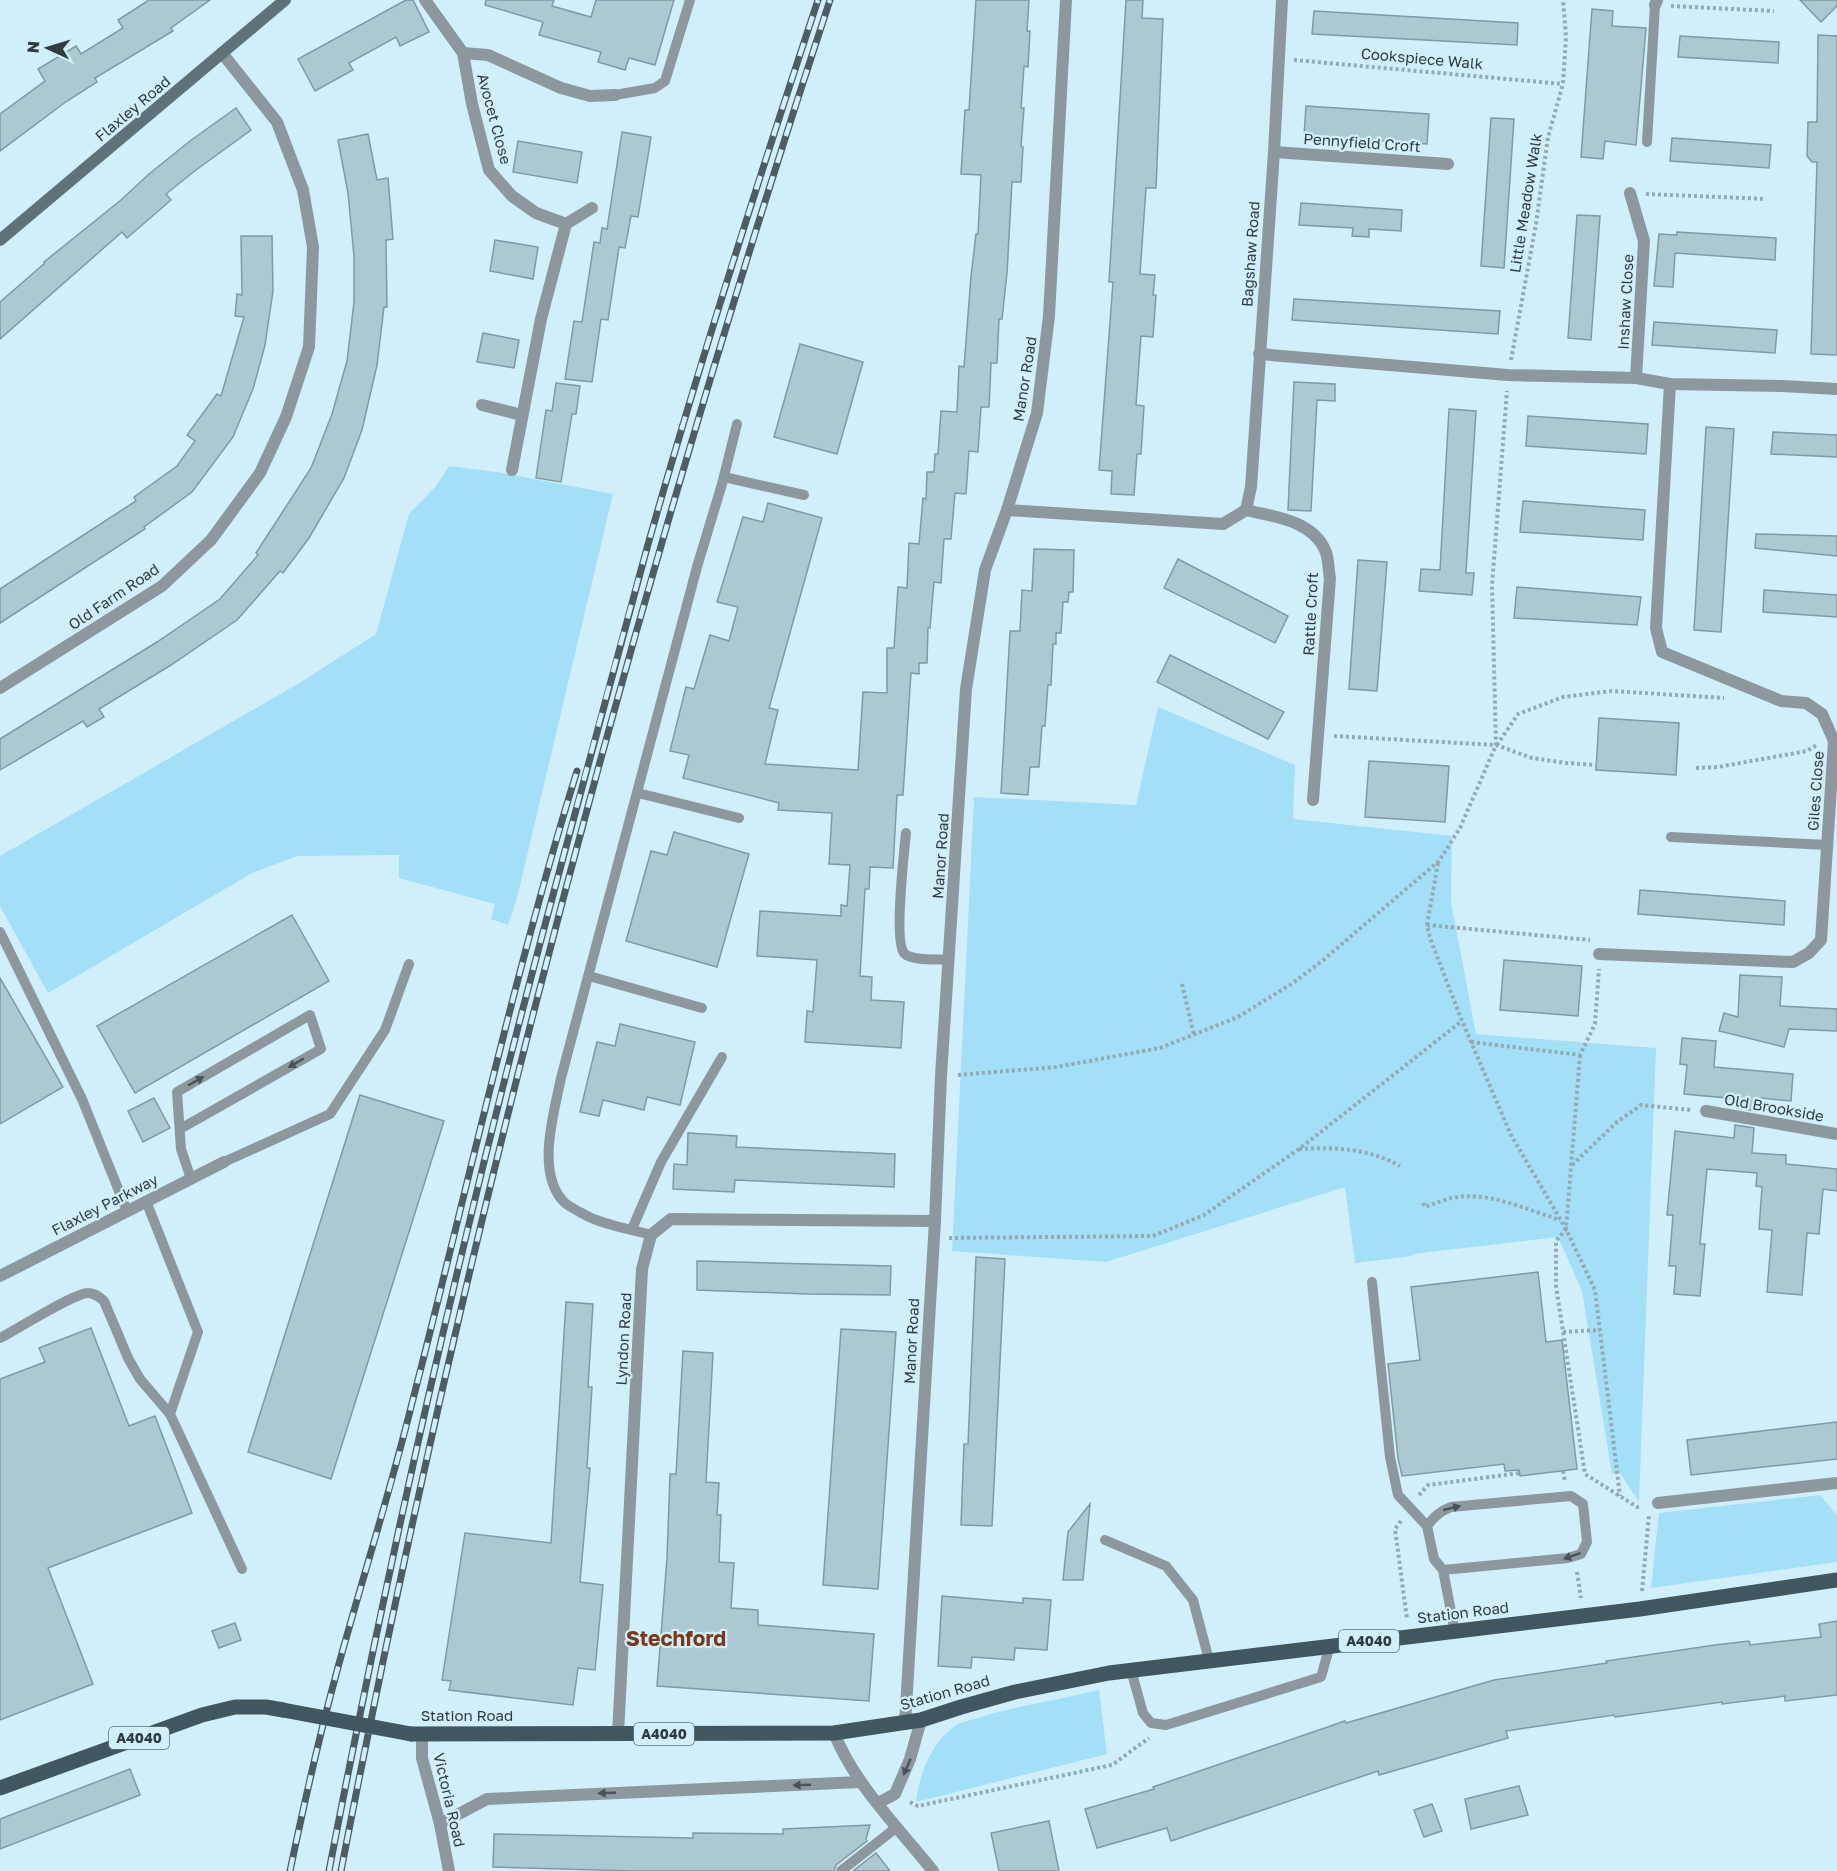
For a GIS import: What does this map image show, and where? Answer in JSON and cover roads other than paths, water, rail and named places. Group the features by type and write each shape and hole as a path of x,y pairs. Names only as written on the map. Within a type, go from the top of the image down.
{"main road":[{"name":"Station Road","path":"0,1788 202,1715 235,1707 283,1710 417,1735 834,1733 905,1724 1015,1692 1131,1670 1640,1609 1837,1580"}],"street":[{"name":"Flaxley Road","path":"0,240 285,0"},
{"path":"425,0 463,53 488,55 561,88 590,96 615,95"},
{"name":"Manor Road","path":"905,1724 935,1221 941,1076 966,689 985,570 1007,510 1037,412 1049,316 1066,0"},
{"name":"Bagshaw Road","path":"1246,510 1251,487 1282,0"},
{"name":"Old Farm Road","path":"0,688 162,586 211,540 260,473 286,417 309,347 313,247 303,190 277,122 222,53"},
{"name":"Avocet Close","path":"463,53 472,104 489,170 512,196 536,213 566,224"},
{"name":"Pennyfield Croft","path":"1274,152 1448,164"},
{"name":"Inshaw Close","path":"1630,193 1644,241 1636,378"},
{"path":"512,470 541,319 566,224 592,208"},
{"path":"1258,354 1508,375 1636,378 1670,384 1782,386 1837,390"},
{"name":"Giles Close","path":"1599,954 1793,962 1809,954 1821,940 1834,741 1822,714 1806,703 1781,701 1662,652 1656,628 1670,384"},
{"path":"482,405 522,415"},
{"path":"1007,510 1223,524 1246,510"},
{"name":"Rattle Croft","path":"1246,510 1301,525 1317,537 1326,551 1330,578 1313,800"},
{"name":"Old Brookside","path":"1706,1111 1837,1134"},
{"name":"Flaxley Parkway","path":"0,1276 224,1162"},
{"path":"651,1235 671,1219 935,1221"},
{"name":"Lyndon Road","path":"618,1734 642,1269 651,1235"},
{"path":"1658,1503 1837,1483"},
{"path":"878,1803 895,1794 910,1758 921,1720"},
{"path":"834,1733 860,1782 933,1871"},
{"name":"Victoria Road","path":"417,1735 440,1824 448,1871"},
{"path":"440,1824 487,1798 860,1782"}],"lane":[{"path":"615,95 655,88 665,81 690,0"},
{"path":"1647,142 1656,3"},
{"path":"651,1235 591,1218 565,1203 555,1189 547,1144 561,1078 737,424"},
{"path":"724,477 804,495"},
{"path":"638,793 739,818"},
{"path":"906,833 900,928 902,949 904,954 910,958 949,960"},
{"path":"1671,837 1827,845"},
{"path":"0,932 82,1099 127,1211"},
{"path":"224,1162 330,1114 385,1030 409,964"},
{"path":"590,976 702,1008"},
{"path":"180,1129 321,1049 310,1015 177,1092 180,1129 182,1149 191,1179"},
{"path":"632,1229 661,1162 722,1057"},
{"path":"146,1201 198,1332 170,1414"},
{"path":"1372,1282 1390,1457 1398,1495 1427,1526 1434,1559 1443,1570 1455,1632"},
{"path":"0,1338 70,1299 87,1293 97,1295 104,1301 128,1358 140,1379 170,1414 242,1569"},
{"path":"1427,1526 1440,1511 1451,1507 1571,1496 1583,1504 1587,1542 1581,1554 1568,1558 1443,1570"},
{"path":"1105,1540 1166,1566 1193,1600 1209,1660"},
{"path":"1131,1670 1143,1713 1151,1723 1166,1725 1321,1677 1330,1645"},
{"path":"841,1871 897,1827"}],"railway":[{"path":"329,1871 378,1625 432,1381 521,1016 611,678 687,410 818,0"},
{"path":"341,1871 440,1398 496,1162 556,928 619,694 686,462 756,230 830,0"},
{"path":"290,1871 330,1696 402,1440 531,929 577,771"}],"district":[{"name":"Stechford","path":"676,1639"}]}
